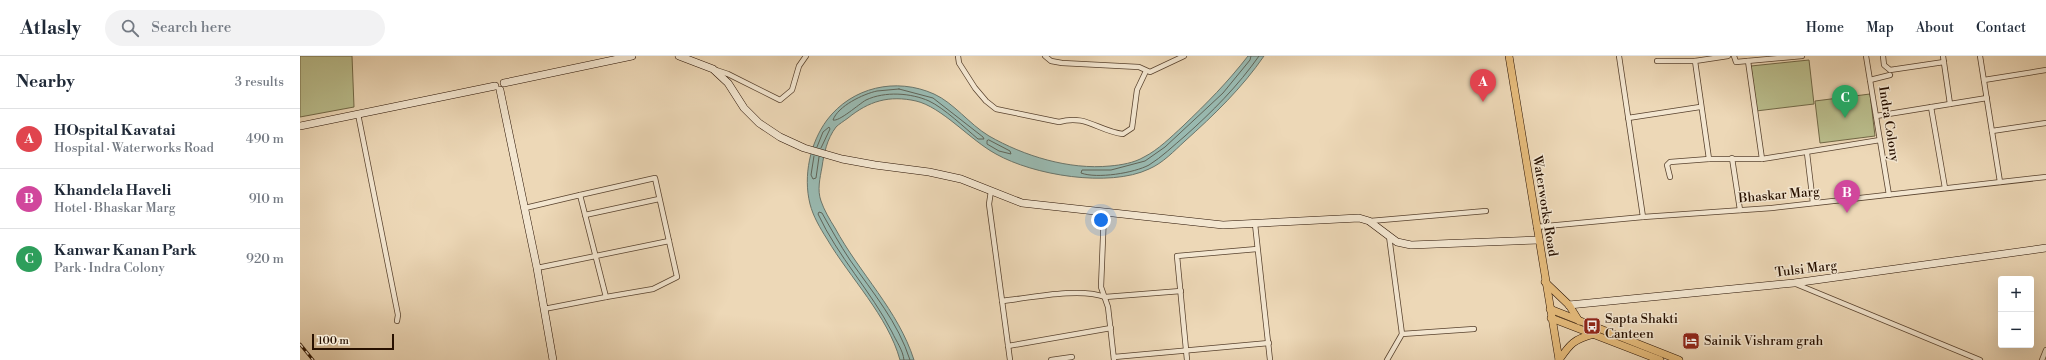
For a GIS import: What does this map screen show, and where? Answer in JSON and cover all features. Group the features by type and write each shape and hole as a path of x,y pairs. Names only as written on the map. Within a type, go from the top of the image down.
{"main road":[{"name":"Waterworks Road","path":"1509,56 1538,240 1559,360"},
{"path":"1545,282 1568,305 1580,321"},
{"path":"1550,310 1679,360"},
{"path":"1551,318 1660,360"},
{"path":"1559,360 1570,345 1579,338 1594,334"}],"street":[{"path":"300,126 500,86 632,56"},
{"path":"679,56 728,74 780,100 792,90 799,66 806,56"},
{"path":"958,56 959,63 975,88 986,101 996,109 1059,122 1068,119 1082,120 1123,134 1132,128 1137,90 1146,71"},
{"path":"1045,56 1051,62 1139,67 1150,72 1162,68 1184,56"},
{"path":"1620,56 1643,217"},
{"path":"1657,61 1695,61 1728,56"},
{"path":"1734,56 1736,62 1802,56"},
{"name":"Indra Colony","path":"1866,56 1889,195"},
{"path":"1883,56 1884,65 1890,70 1944,62"},
{"path":"1942,56 1950,104"},
{"path":"1980,56 2000,182"},
{"path":"1695,61 1700,107 1709,159"},
{"path":"1748,61 1762,159"},
{"path":"713,69 728,83 744,108 759,123 780,137 804,148 842,159 942,174 961,179 1022,203 1223,226 1358,218 1369,221 1486,211"},
{"path":"1984,80 2046,70"},
{"path":"1870,80 1890,75"},
{"path":"500,86 537,268 553,360"},
{"path":"1876,116 1987,98"},
{"path":"1628,118 1700,107"},
{"path":"1931,107 1945,188"},
{"path":"358,114 398,314 397,321"},
{"path":"1992,131 2046,123"},
{"path":"1670,177 1667,165 1670,162 1732,158 1762,159 1807,153 1880,140"},
{"path":"1807,153 1813,204"},
{"path":"1732,158 1740,210"},
{"name":"Bhaskar Marg","path":"1536,227 1813,204 2046,177"},
{"path":"525,208 655,178 678,277 653,289 544,309"},
{"path":"991,191 989,204 1010,360"},
{"path":"580,195 594,256 606,297"},
{"path":"584,215 659,198"},
{"path":"1104,213 1101,287 1108,307 1114,358 1269,343"},
{"path":"1369,221 1396,242 1411,245 1538,240"},
{"path":"1255,224 1270,360"},
{"path":"1387,360 1402,334 1389,236"},
{"path":"537,268 669,241"},
{"name":"Tulsi Marg","path":"1568,305 1794,283 2046,248"},
{"path":"1187,360 1177,256 1257,249"},
{"path":"1794,283 1980,360"},
{"path":"1002,301 1061,294 1095,294 1105,298 1181,291"},
{"path":"1008,346 1110,328"},
{"path":"1402,334 1474,329"},
{"path":"2042,360 2046,350"},
{"path":"1051,360 1072,357"}],"green space":[{"path":"300,56 352,56 354,107 300,117"},
{"path":"1809,60 1814,104 1756,111 1751,66"},
{"path":"1870,94 1875,136 1820,143 1815,101"}],"water":[{"path":"1248,56 1264,56 1227,101 1164,160 1149,169 1132,175 1113,178 1093,178 1050,173 1030,168 996,154 986,148 946,117 926,104 906,99 888,99 864,107 837,126 826,146 819,184 821,201 827,215 845,245 889,308 907,342 914,360 900,360 887,328 868,298 836,254 817,222 811,208 807,182 808,171 812,149 821,129 837,109 849,100 876,88 905,86 934,94 955,108 989,136 1017,150 1047,160 1079,166 1110,166 1136,161 1159,147 1209,101"}],"railway":[{"path":"300,344 313,360"}],"place":[{"name":"HOspital Kavatai","path":"1483,102"},
{"name":"Kanwar Kanan Park","path":"1845,118"},
{"name":"Khandela Haveli","path":"1847,213"},
{"name":"Sapta Shakti Canteen","path":"1592,326"},
{"name":"Sainik Vishram grah","path":"1691,341"}]}
